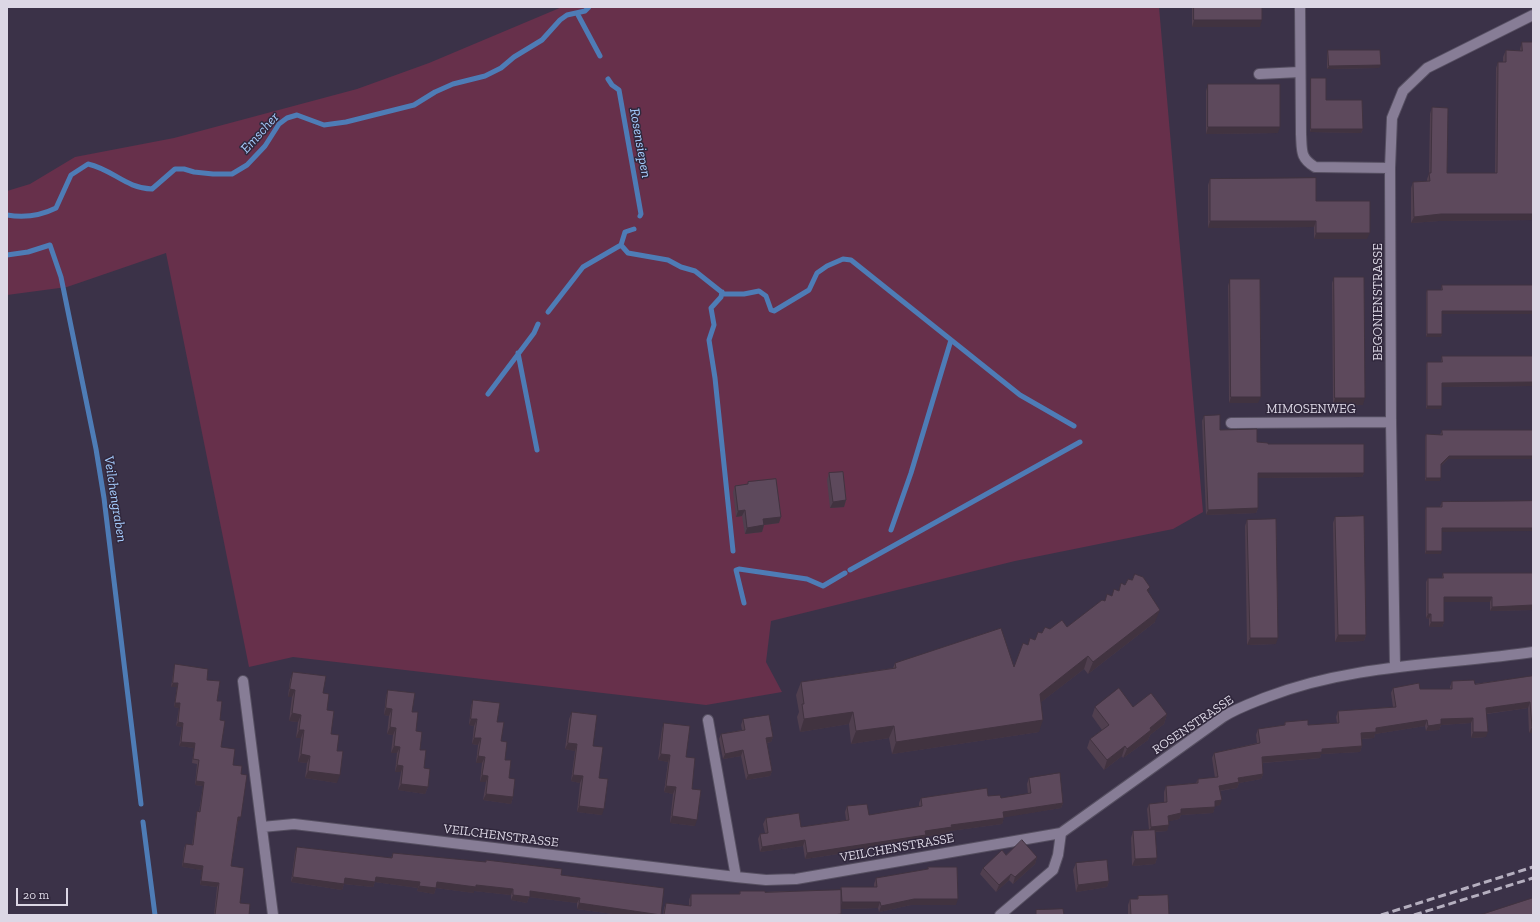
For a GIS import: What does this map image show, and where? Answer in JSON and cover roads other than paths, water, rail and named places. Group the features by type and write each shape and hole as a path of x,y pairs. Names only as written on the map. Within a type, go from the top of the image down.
{"street":[{"path":"1300,7 1301,134 1302,152 1305,161 1315,167 1390,168"},
{"name":"BEGONIENSTRASSE","path":"1395,667 1391,422 1390,168 1392,118 1404,91 1414,78 1427,68 1533,15"},
{"path":"1259,74 1300,72"},
{"name":"MIMOSENWEG","path":"1231,423 1391,422"},
{"name":"ROSENSTRASSE","path":"1061,833 1236,709 1297,685 1348,673 1533,652"},
{"path":"243,681 272,915"},
{"path":"708,720 736,877"},
{"name":"VEILCHENSTRASSE","path":"262,827 294,824 766,880 796,879 1061,833"},
{"path":"1000,915 1053,870 1058,855 1061,833"}],"waterway":[{"name":"Emscher","path":"7,215 32,216 56,208 71,175 88,164 105,170 134,186 152,189 175,169 213,174 232,174 247,165 265,146 279,124 287,118 297,115 324,125 346,122 414,105 435,92 453,84 485,76 501,68 514,57 542,40 560,20 567,15 585,11 589,7"},
{"name":"Rosensiepen","path":"577,13 600,56"},
{"name":"Rosensiepen","path":"608,79 612,85 619,90 641,214 640,216"},
{"path":"634,229 625,232 621,245 628,253 668,260 681,267 695,271 724,294 744,294 759,291 766,296 771,310 774,311 809,290 817,273 827,266 843,259 851,260 1020,395 1074,426"},
{"name":"Veilchengraben","path":"7,255 28,252 50,245 61,277 96,449 104,498 141,804"},
{"path":"548,312 583,267 621,245"},
{"path":"722,292 721,297 711,308 714,325 709,340 715,378 733,551"},
{"path":"488,394 534,333 538,324"},
{"path":"891,530 911,473 951,340"},
{"path":"518,353 537,450"},
{"path":"850,570 1080,442"},
{"path":"744,603 736,570 739,569 807,579 823,586 845,573"},
{"name":"Veilchengraben","path":"143,822 155,915"}],"railway":[{"path":"1381,915 1533,867"},
{"path":"1414,915 1533,878"}]}
